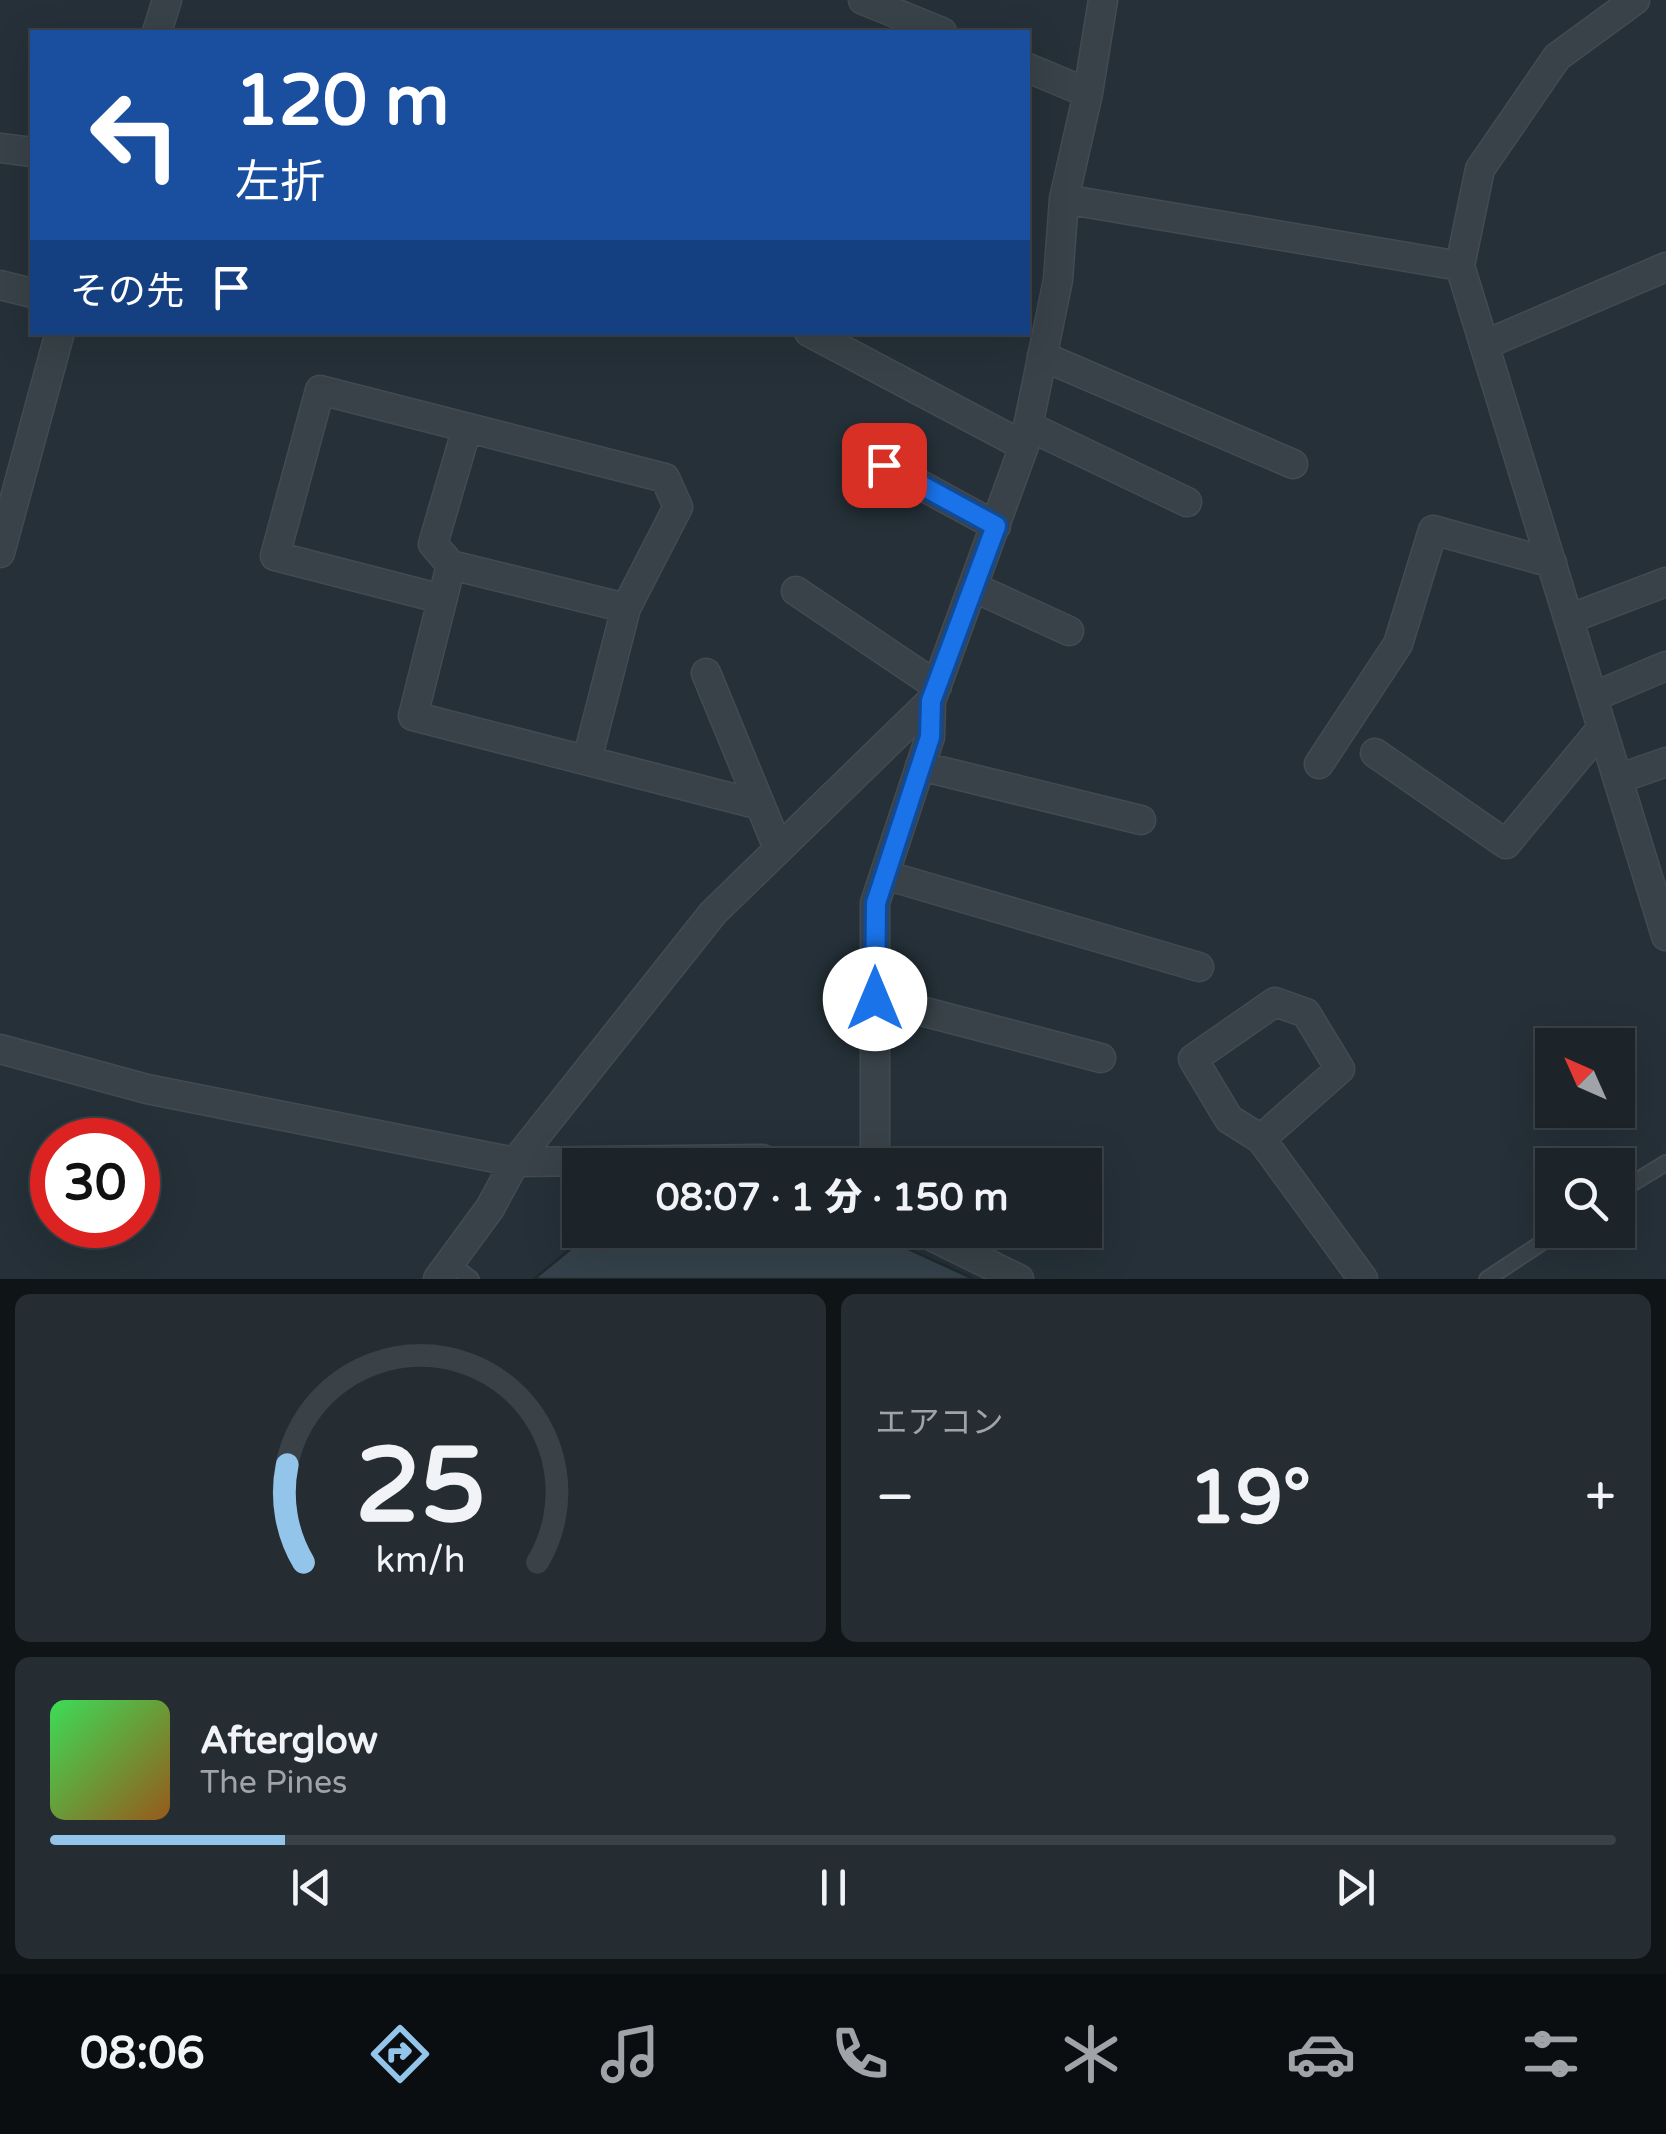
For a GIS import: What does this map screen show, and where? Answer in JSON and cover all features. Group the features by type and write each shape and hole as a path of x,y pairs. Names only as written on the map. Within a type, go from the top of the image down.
{"street":[{"path":"158,30 167,0"},
{"path":"863,0 937,30"},
{"path":"875,1148 876,903 930,737 934,693 1026,436 1058,280 1064,199 1088,93 1103,0"},
{"path":"1635,0 1558,57 1480,170 1460,266 1666,936"},
{"path":"1030,69 1088,93"},
{"path":"0,148 30,152"},
{"path":"1064,199 1460,266"},
{"path":"1484,345 1666,267"},
{"path":"0,285 30,292"},
{"path":"0,553 7,501 59,335"},
{"path":"816,335 1026,436 1187,502"},
{"path":"1042,356 1293,464"},
{"path":"442,599 275,556 320,390 664,478 678,506 626,608 586,760"},
{"path":"467,428 433,544 451,565 626,608"},
{"path":"884,465 996,526"},
{"path":"1319,764 1398,644 1433,530 1552,563"},
{"path":"451,565 413,716 760,805"},
{"path":"1569,619 1666,582"},
{"path":"973,587 1070,630"},
{"path":"796,591 934,693"},
{"path":"1592,697 1666,666"},
{"path":"706,673 778,848"},
{"path":"453,1274 516,1162 712,914 934,693"},
{"path":"1375,753 1506,844 1602,728"},
{"path":"1618,778 1666,762"},
{"path":"920,766 1141,820"},
{"path":"885,875 1199,967"},
{"path":"875,999 1101,1058"},
{"path":"1262,1139 1340,1069 1306,1013 1275,1002 1194,1059 1229,1119 1262,1139 1363,1279"},
{"path":"0,1049 146,1088 381,1138 516,1162 562,1161"},
{"path":"956,1248 1019,1279"}],"lane":[{"path":"1635,1182 1666,1163"},
{"path":"1487,1279 1535,1247"}],"building":[{"path":"572,1248 906,1248 974,1279 534,1279"}],"route":[{"path":"875,999 876,903 930,737 931,701 996,526 884,465"}]}
